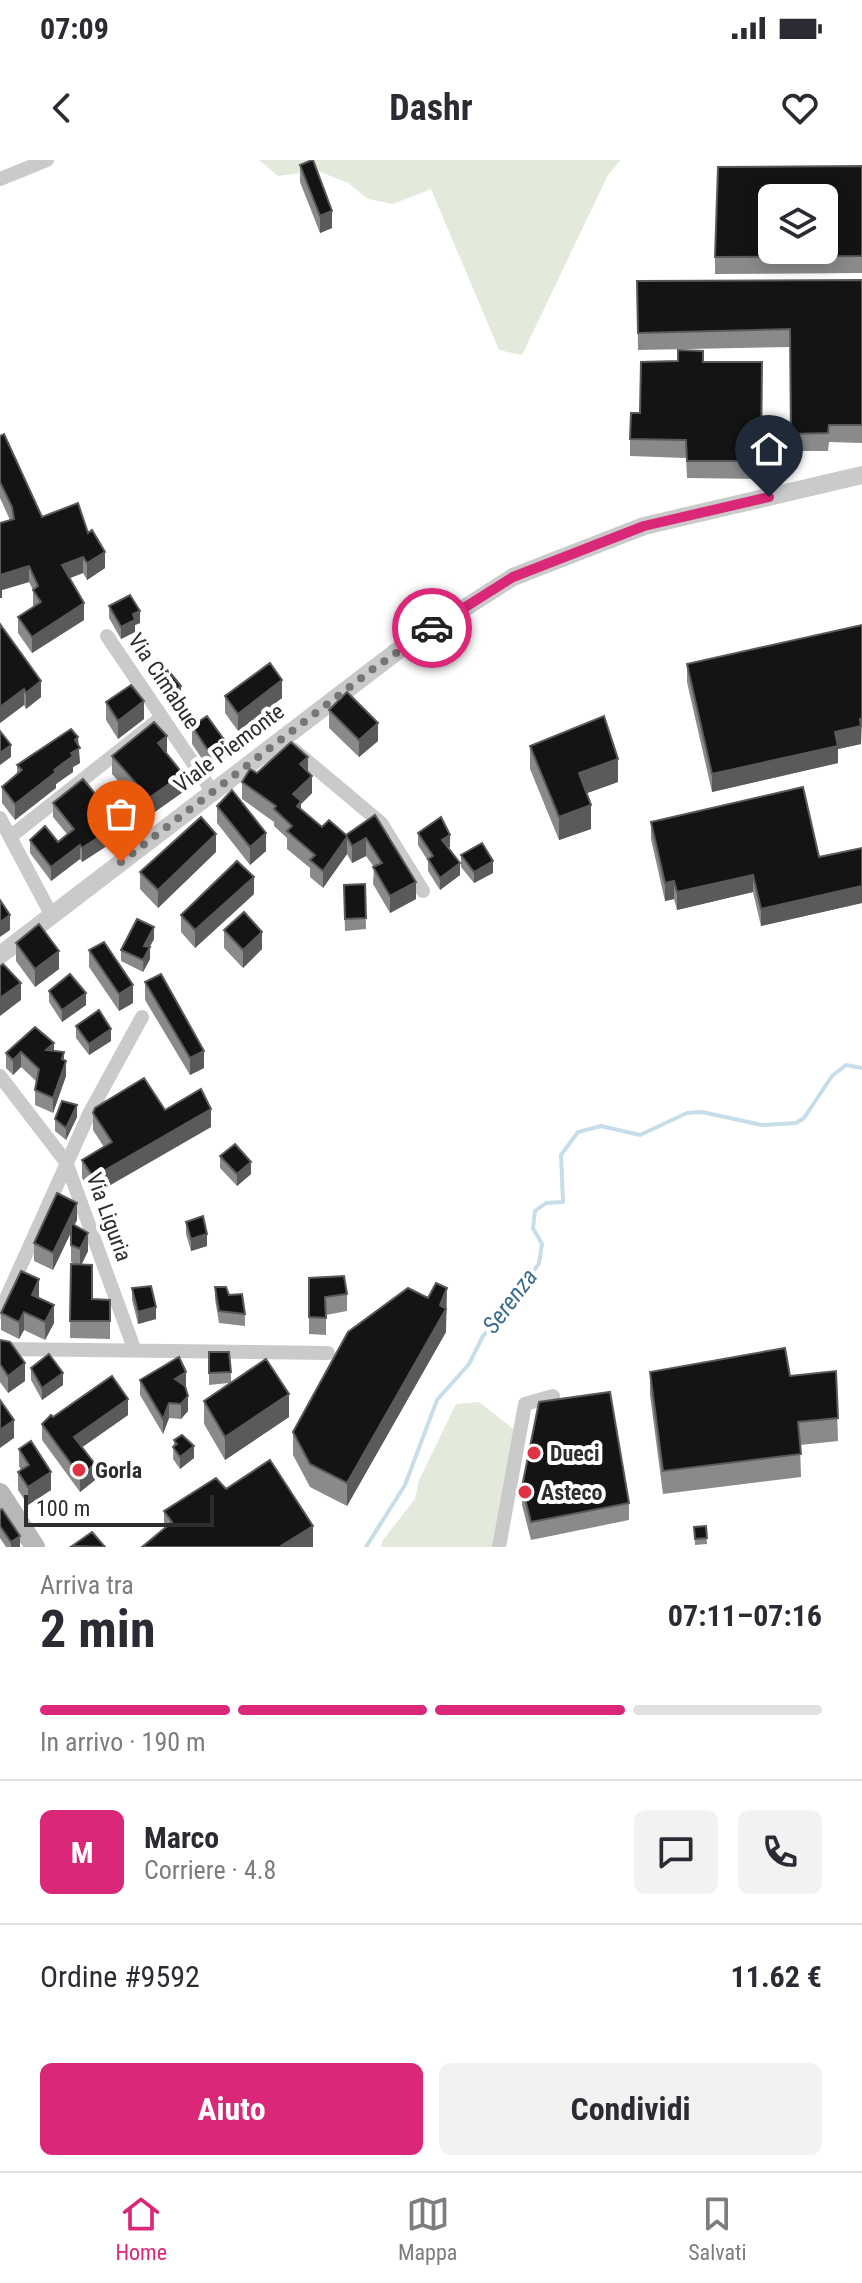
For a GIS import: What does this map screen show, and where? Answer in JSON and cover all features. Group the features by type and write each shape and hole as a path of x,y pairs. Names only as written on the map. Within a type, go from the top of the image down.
{"main road":[{"path":"0,1493 35,1547"}],"street":[{"path":"0,179 47,160"},
{"name":"Viale Piemonte","path":"0,955 396,652 513,577 644,526 862,475"},
{"name":"Via Cimabue","path":"107,636 212,791"},
{"path":"10,837 162,717"},
{"path":"281,738 381,823 423,891"},
{"path":"0,818 52,916"},
{"name":"Via Liguria","path":"135,1351 66,1162 142,1017"},
{"path":"0,1076 66,1162 0,1312"},
{"path":"0,1349 328,1353"},
{"path":"499,1547 525,1404 553,1396"}],"green space":[{"path":"259,160 621,160 608,175 522,355 499,350 431,189 393,204 368,199 348,183 318,171 278,176"},
{"path":"479,1402 516,1431 495,1547 381,1547 383,1540 415,1499 419,1480 456,1404"}],"building":[{"path":"313,160 332,211 320,216 300,165"},
{"path":"862,166 862,256 838,256 838,184 758,184 758,257 715,257 718,167"},
{"path":"862,280 862,425 829,425 828,433 791,434 790,329 638,333 637,281"},
{"path":"678,350 703,351 703,362 762,362 761,461 687,461 686,440 630,439 631,413 640,413 641,362 678,361"},
{"path":"4,434 42,517 78,503 88,533 92,530 105,552 87,563 83,557 62,565 84,603 32,637 18,617 41,602 33,590 38,586 29,566 0,575 0,523 14,519 0,482 0,436"},
{"path":"130,595 140,611 133,614 135,620 121,627 109,606"},
{"path":"0,624 41,681 0,707"},
{"path":"862,625 861,726 835,732 838,746 712,774 687,664"},
{"path":"270,663 282,680 238,714 225,696"},
{"path":"167,669 181,686 169,694 156,677"},
{"path":"131,685 144,701 118,721 106,702"},
{"path":"347,692 378,723 359,740 329,710"},
{"path":"207,716 225,741 209,752 192,726"},
{"path":"604,716 618,759 579,773 591,805 559,817 530,746"},
{"path":"154,722 167,736 158,743 183,774 149,798 112,756"},
{"path":"71,729 78,737 75,740 80,748 54,770 56,772 15,804 2,787 22,770 17,765"},
{"path":"0,731 11,745 0,753"},
{"path":"291,742 308,757 300,764 312,776 293,794 301,801 297,806 322,827 329,820 346,835 375,815 416,882 390,896 373,867 382,863 366,838 352,846 347,837 323,871 310,860 315,855 287,831 292,826 274,809 276,806 242,782 250,769 257,773"},
{"path":"83,779 101,801 111,793 130,817 82,848 80,845 51,867 30,840 45,826 58,842 74,829 53,803"},
{"path":"803,787 819,857 862,848 862,886 761,909 753,875 677,892 674,881 665,883 651,822"},
{"path":"232,790 266,833 250,847 217,806"},
{"path":"201,817 216,834 158,890 140,872"},
{"path":"441,817 450,835 442,840 460,863 440,878 428,859 433,856 418,833"},
{"path":"482,843 493,861 474,872 461,855"},
{"path":"237,861 254,877 195,930 181,915"},
{"path":"365,884 366,918 345,919 344,885"},
{"path":"0,900 10,915 0,922"},
{"path":"244,912 262,932 243,950 224,930"},
{"path":"137,919 154,927 144,946 150,947 143,960 121,950"},
{"path":"39,924 59,951 35,969 16,943"},
{"path":"104,942 133,985 119,994 89,950"},
{"path":"3,964 21,983 0,998 0,966"},
{"path":"70,974 86,993 62,1010 49,991"},
{"path":"161,974 204,1051 190,1058 145,982"},
{"path":"99,1010 111,1029 89,1044 76,1026"},
{"path":"35,1027 54,1043 46,1050 64,1052 62,1059 66,1061 53,1098 35,1090 39,1069 21,1052 13,1060 6,1053"},
{"path":"144,1078 165,1110 201,1089 211,1109 93,1177 82,1160 112,1142 93,1113 95,1108"},
{"path":"62,1101 77,1105 66,1128 55,1119"},
{"path":"235,1144 251,1162 237,1174 220,1156"},
{"path":"57,1193 77,1203 53,1253 34,1243"},
{"path":"203,1216 207,1234 191,1239 186,1222"},
{"path":"71,1223 88,1233 80,1249 71,1245"},
{"path":"71,1264 92,1265 92,1299 110,1300 110,1321 70,1321"},
{"path":"21,1271 39,1279 32,1295 54,1305 45,1322 24,1312 19,1322 1,1313"},
{"path":"344,1276 347,1294 325,1297 326,1318 309,1317 309,1278"},
{"path":"436,1283 447,1288 440,1305 446,1309 347,1483 310,1464 293,1432 348,1332 408,1288 428,1298"},
{"path":"151,1286 156,1307 138,1312 132,1288"},
{"path":"215,1287 226,1287 229,1295 242,1294 245,1314 219,1311"},
{"path":"0,1340 10,1342 25,1363 8,1376 0,1364"},
{"path":"785,1348 790,1376 836,1371 838,1418 798,1422 801,1454 663,1471 650,1372"},
{"path":"209,1352 229,1352 231,1372 209,1373"},
{"path":"49,1354 63,1373 42,1388 31,1368"},
{"path":"179,1357 186,1372 175,1379 185,1386 188,1396 181,1404 169,1403 163,1419 140,1380"},
{"path":"266,1359 289,1394 225,1437 204,1401"},
{"path":"112,1376 128,1399 74,1437 95,1464 80,1476 42,1424"},
{"path":"610,1392 629,1503 531,1522 522,1487 539,1402"},
{"path":"0,1400 14,1420 0,1430"},
{"path":"182,1435 194,1446 180,1457 173,1447 177,1444 174,1440"},
{"path":"31,1441 51,1472 28,1487 18,1472 29,1465 19,1449"},
{"path":"270,1460 313,1526 279,1547 142,1547 172,1522 164,1511 216,1478 226,1489"},
{"path":"2,1509 20,1536 11,1542 0,1526"},
{"path":"706,1526 707,1538 695,1539 694,1527"},
{"path":"92,1532 105,1547 72,1546"}],"waterway":[{"name":"Serenza","path":"366,1547 405,1485 437,1400 469,1364 483,1336 511,1307 539,1263 542,1244 533,1228 535,1211 546,1203 563,1202 561,1155 578,1132 601,1126 640,1135 687,1113 702,1112 762,1125 796,1123 804,1118 832,1076 846,1065 862,1068"}],"way so far":[{"path":"121,862 373,669 432,628"}],"place":[{"name":"Dueci","path":"534,1453"},
{"name":"Gorla","path":"79,1470"},
{"name":"Asteco","path":"525,1492"}],"route":[{"path":"432,628 513,577 644,526 769,497"}]}
